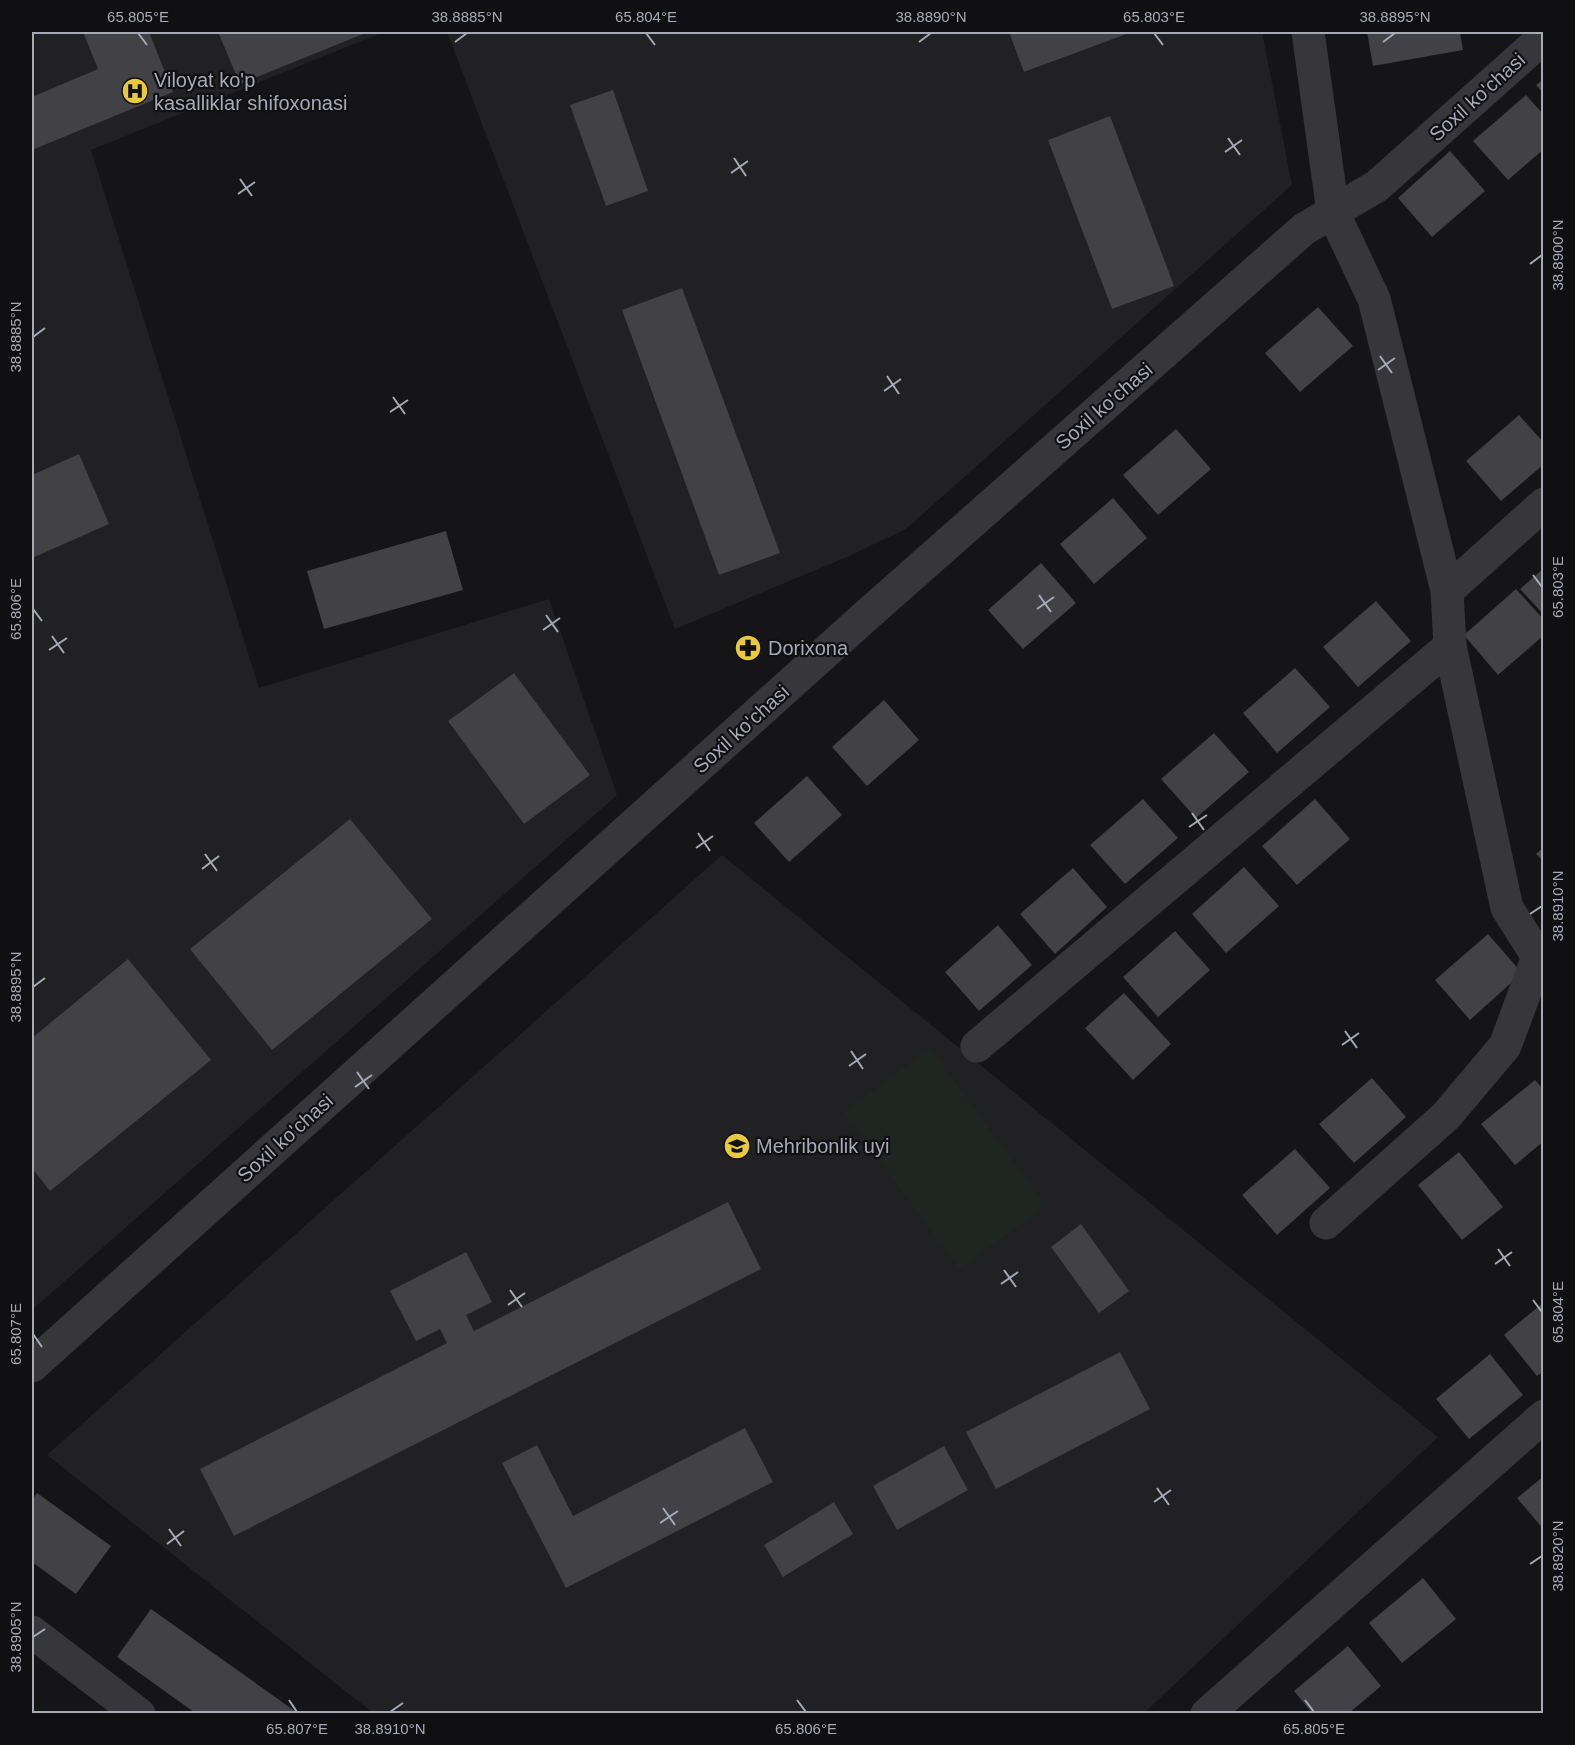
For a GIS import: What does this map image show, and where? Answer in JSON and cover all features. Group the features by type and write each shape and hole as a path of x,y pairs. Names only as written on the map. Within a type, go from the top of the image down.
{"street":[{"path":"1308,32 1333,212 1374,299 1447,591 1450,646 1508,908 1541,955 1505,1046 1446,1116 1326,1223"},
{"name":"Soxil ko'chasi","path":"32,1366 868,614 1304,229 1377,186 1544,37"},
{"path":"1447,591 1544,504"},
{"path":"977,1046 1450,646"},
{"path":"1207,1713 1544,1416"},
{"path":"32,1632 139,1713"}],"shaded area":[{"path":"32,32 384,32 91,150 259,688 549,599 617,795 32,1310"},
{"path":"447,32 1262,32 1292,185 906,529 847,557 675,629"},
{"name":"Mehribonlik uyi","path":"722,855 1438,1437 1143,1714 373,1713 47,1455"},
{"path":"930,1048 1046,1206 959,1269 844,1112"}],"building":[{"path":"83,32 149,32 173,92 32,150 32,97 98,69"},
{"path":"218,32 368,32 240,84"},
{"path":"1009,32 1132,32 1024,72"},
{"path":"1367,32 1460,32 1463,50 1373,66"},
{"path":"1544,79 1544,94 1536,85"},
{"path":"613,90 648,191 606,206 570,105"},
{"path":"1526,95 1544,115 1544,149 1508,180 1473,141"},
{"path":"1110,116 1174,286 1112,309 1048,140"},
{"path":"1450,151 1485,191 1432,237 1398,198"},
{"path":"682,288 780,553 719,575 622,310"},
{"path":"1318,307 1353,346 1300,392 1265,353"},
{"path":"1519,415 1544,443 1544,464 1501,501 1466,461"},
{"path":"1176,429 1211,469 1158,515 1123,475"},
{"path":"79,454 109,524 32,558 32,475"},
{"path":"1113,498 1147,538 1094,584 1060,544"},
{"path":"446,531 463,590 324,629 307,571"},
{"path":"1041,563 1076,603 1023,649 988,610"},
{"path":"1544,568 1544,615 1520,589"},
{"path":"1516,589 1544,620 1544,635 1498,675 1464,635"},
{"path":"1376,601 1411,641 1358,687 1323,647"},
{"path":"1295,668 1330,707 1277,753 1243,713"},
{"path":"514,673 590,775 524,824 448,721"},
{"path":"884,700 919,740 867,786 832,747"},
{"path":"1214,733 1249,772 1196,818 1161,779"},
{"path":"807,776 842,815 789,862 754,823"},
{"path":"1143,799 1178,838 1125,884 1090,845"},
{"path":"1315,799 1350,839 1297,885 1262,846"},
{"path":"350,819 432,919 272,1050 190,949"},
{"path":"1544,847 1544,862 1536,854"},
{"path":"1244,867 1279,906 1226,953 1192,914"},
{"path":"1073,868 1107,907 1055,954 1020,914"},
{"path":"998,925 1032,965 979,1011 945,972"},
{"path":"1175,931 1210,970 1158,1017 1123,977"},
{"path":"1488,934 1522,973 1470,1020 1435,980"},
{"path":"128,959 211,1060 50,1191 32,1168 32,1038"},
{"path":"1124,993 1171,1044 1133,1080 1085,1028"},
{"path":"1372,1078 1406,1117 1354,1163 1319,1124"},
{"path":"1535,1080 1544,1090 1544,1141 1515,1165 1481,1124"},
{"path":"1295,1149 1330,1188 1277,1235 1242,1195"},
{"path":"1459,1152 1503,1207 1462,1240 1418,1185"},
{"path":"728,1202 761,1269 234,1536 200,1469 447,1343 440,1329 416,1341 390,1291 466,1252 492,1302 466,1315 474,1331"},
{"path":"1081,1224 1129,1291 1099,1313 1051,1247"},
{"path":"1544,1302 1544,1371 1537,1376 1504,1335"},
{"path":"1120,1352 1150,1409 996,1489 966,1432"},
{"path":"1490,1354 1523,1395 1469,1439 1436,1399"},
{"path":"745,1428 773,1482 566,1588 502,1463 537,1445 573,1516"},
{"path":"944,1446 968,1490 897,1530 873,1486"},
{"path":"1544,1476 1544,1530 1517,1498"},
{"path":"37,1493 111,1546 76,1594 32,1562 32,1500"},
{"path":"834,1502 853,1534 783,1577 764,1545"},
{"path":"1423,1578 1456,1619 1402,1663 1369,1623"},
{"path":"151,1609 299,1714 197,1714 191,1710 117,1657"},
{"path":"1348,1646 1381,1686 1348,1714 1313,1714 1294,1691"}],"place":[{"name":"Viloyat ko'p kasalliklar shifoxonasi","path":"135,91"},
{"name":"Dorixona","path":"748,648"},
{"name":"Mehribonlik uyi","path":"737,1146"}]}
